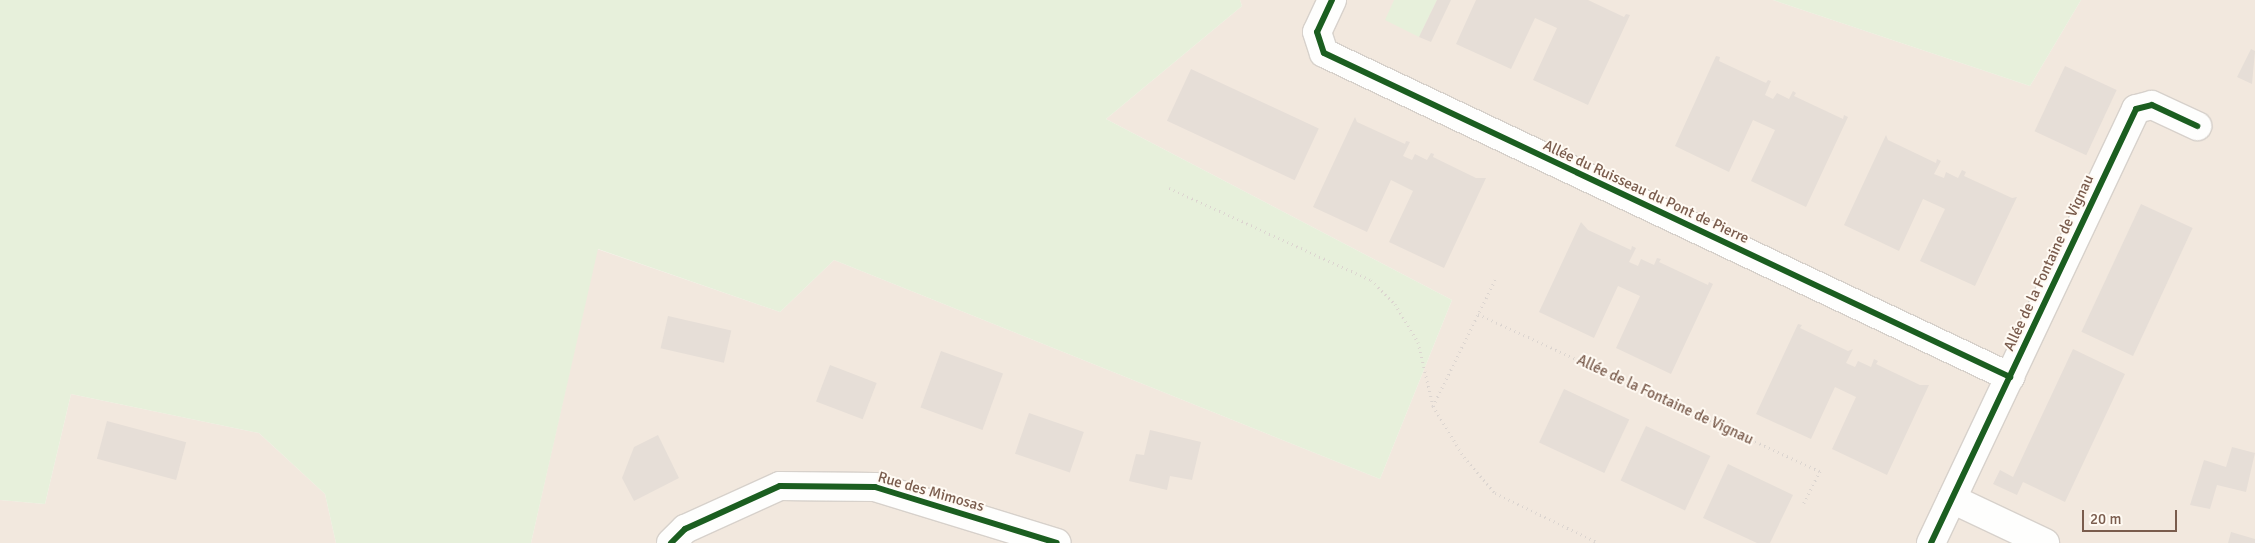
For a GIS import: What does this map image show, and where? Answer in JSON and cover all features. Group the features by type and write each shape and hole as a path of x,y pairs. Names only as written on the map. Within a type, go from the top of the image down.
{"street":[{"name":"Allée du Ruisseau du Pont de Pierre","path":"1332,0 1317,32 1324,53 2010,377"},
{"name":"Allée de la Fontaine de Vignau","path":"1931,543 2136,109 2152,105 2198,126"},
{"name":"Rue des Mimosas","path":"671,543 685,529 780,486 875,487 1050,542"},
{"path":"1952,499 2045,543"}],"path":[{"path":"1169,188 1370,280 1395,304 1418,342 1433,406 1464,457 1495,492 1599,543"},
{"path":"1433,406 1496,278"}],"shaded area":[{"path":"1240,0 1773,0 2030,86 2081,0 2255,0 2255,543 531,543 597,249 780,312 834,260 1380,479 1452,300 1106,119 1242,6"},
{"path":"71,394 259,433 325,494 336,543 0,543 0,500 45,504"}],"green space":[{"path":"0,0 1240,0 1242,6 1106,119 1452,300 1380,479 834,260 780,312 598,249 531,543 336,543 325,494 259,433 71,394 45,504 0,500"},
{"path":"1394,0 1437,0 1419,37 1385,20"},
{"path":"1773,0 2081,0 2030,86"}],"building":[{"path":"1437,0 1451,0 1431,42 1419,37"},
{"path":"1476,0 1588,0 1624,17 1626,14 1630,15 1588,105 1533,80 1557,28 1535,18 1511,69 1456,44"},
{"path":"2251,49 2255,51 2252,84 2237,77"},
{"path":"1716,56 1720,57 1719,61 1766,83 1768,80 1771,81 1765,95 1773,99 1777,93 1789,99 1793,91 1796,93 1794,96 1843,119 1844,115 1848,117 1806,207 1751,181 1775,130 1753,120 1729,172 1675,146"},
{"path":"2065,66 2117,90 2086,155 2035,131"},
{"path":"1191,69 1319,129 1295,180 1167,121"},
{"path":"1355,117 1357,122 1405,144 1406,141 1410,142 1403,156 1412,160 1415,154 1427,160 1431,153 1434,154 1433,157 1476,178 1486,178 1444,268 1389,242 1413,191 1391,180 1367,232 1313,207"},
{"path":"1886,135 1888,140 1936,163 1937,159 1941,161 1934,174 1944,178 1946,172 1958,178 1962,170 1966,172 1964,176 2012,198 2017,197 1975,286 1920,261 1945,209 1923,199 1899,251 1844,225"},
{"path":"2141,204 2193,228 2133,356 2081,332"},
{"path":"1581,222 1588,230 1631,250 1632,246 1636,248 1629,262 1638,266 1641,259 1654,265 1657,258 1661,259 1659,262 1708,285 1709,282 1713,284 1671,374 1616,348 1640,296 1618,286 1594,338 1539,312"},
{"path":"668,316 731,331 724,363 661,348"},
{"path":"1798,324 1802,325 1800,328 1848,351 1853,349 1846,363 1855,367 1858,361 1871,367 1874,359 1878,361 1876,364 1920,385 1929,385 1887,475 1832,449 1856,397 1835,387 1811,439 1756,414"},
{"path":"2073,349 2125,374 2065,502 2023,482 2017,495 1993,484 2000,470 2013,477"},
{"path":"941,351 1003,374 982,430 920,407"},
{"path":"830,365 877,383 863,419 816,401"},
{"path":"1564,389 1629,419 1604,473 1539,442"},
{"path":"1029,413 1084,432 1070,473 1015,454"},
{"path":"107,421 186,442 176,480 97,459"},
{"path":"1646,426 1710,456 1685,510 1621,480"},
{"path":"1150,430 1201,442 1192,480 1170,476 1167,490 1129,481 1136,454 1144,455"},
{"path":"658,435 679,478 634,501 622,478 634,447"},
{"path":"2232,447 2255,453 2246,492 2217,485 2210,509 2190,505 2204,460 2226,467"},
{"path":"1728,464 1793,495 1770,543 1757,543 1703,518"},
{"path":"2231,532 2255,539 2255,543 2228,543"}],"cycle path":[{"path":"1332,0 1317,32 1324,53 2010,377"},
{"path":"1931,543 2136,109 2152,105 2197,126"},
{"path":"671,543 685,529 780,486 875,487 1057,543"}]}
